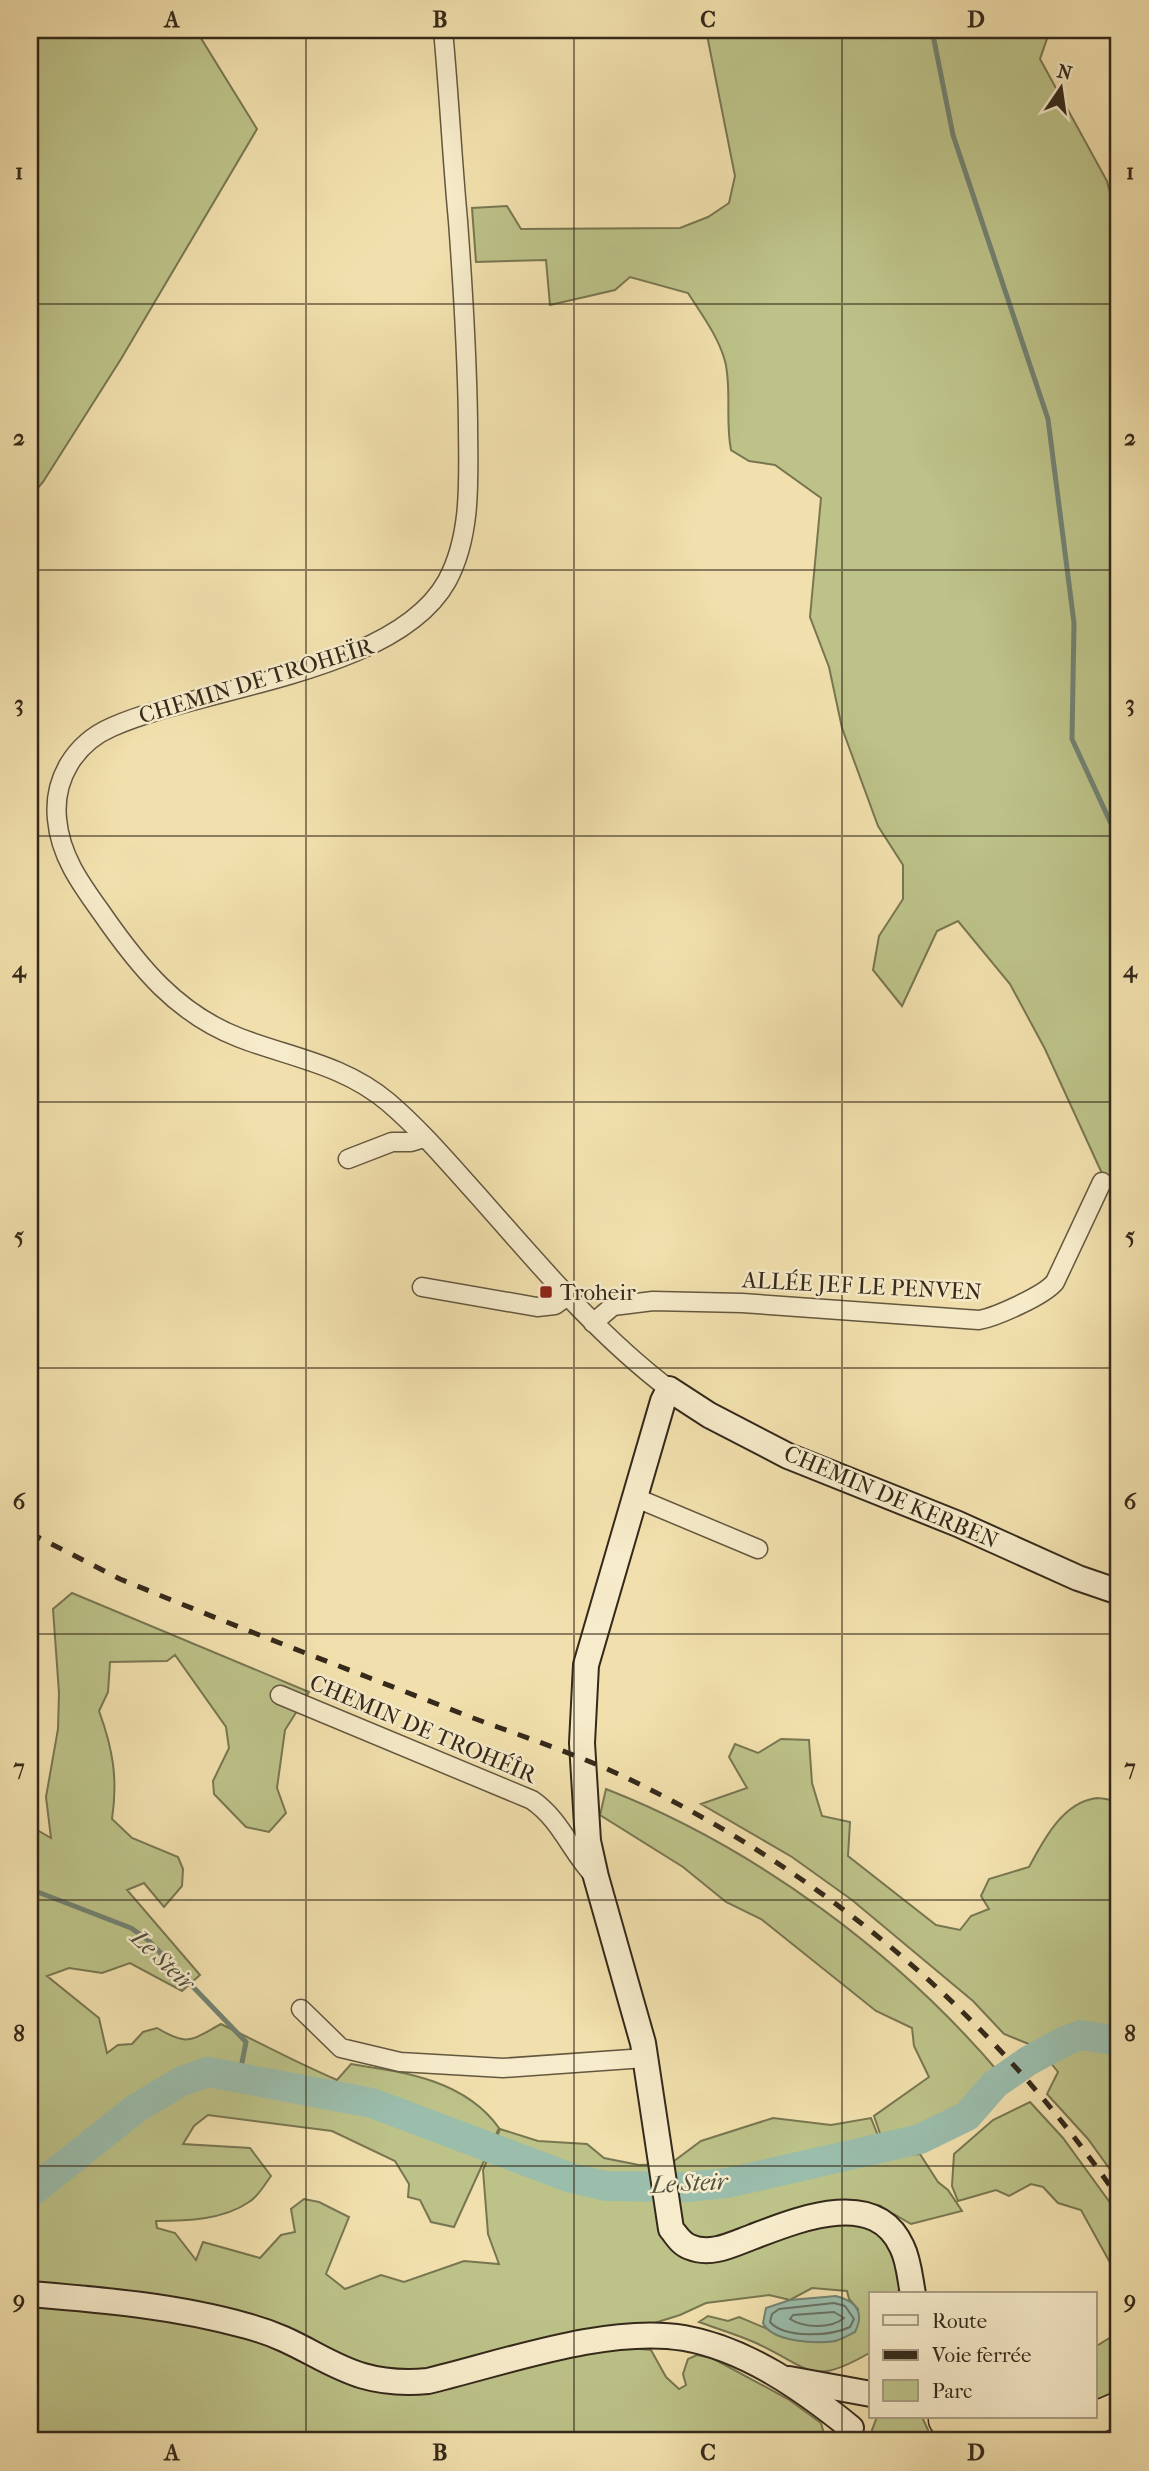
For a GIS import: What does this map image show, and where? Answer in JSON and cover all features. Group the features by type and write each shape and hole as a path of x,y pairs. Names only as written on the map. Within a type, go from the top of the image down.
{"highway":[{"path":"1096,2416 1119,2408"},
{"path":"945,2426 989,2434 1018,2435 1063,2428 1091,2418"}],"street":[{"name":"CHEMIN DE TROHEÏR","path":"443,30 467,373 467,508 455,565 437,597 425,610 379,643 147,715 94,737 73,758 59,783 56,794 58,828 66,857 77,878 150,979 183,1007 223,1031 347,1074 381,1096 424,1138 566,1297 669,1390"},
{"path":"348,1159 392,1142 411,1142 424,1138"},
{"name":"ALLÉE JEF LE PENVEN","path":"593,1323 613,1306 653,1301 742,1303 966,1319 992,1318 1045,1292 1055,1282 1101,1182"},
{"path":"422,1287 537,1307 555,1305 566,1297"},
{"path":"669,1390 651,1434 589,1653 582,1690 582,1784 596,1877 631,1995 645,2058 667,2215 671,2229 680,2241 689,2247 710,2250 812,2217 849,2212 869,2216 888,2227 903,2248 912,2292"},
{"name":"CHEMIN DE KERBEN","path":"669,1390 709,1415 800,1461 958,1524 1078,1578 1119,1592"},
{"path":"634,1497 758,1549"},
{"name":"CHEMIN DE TROHÉÎR","path":"280,1695 532,1800 555,1818 578,1858 596,1877"},
{"path":"301,2009 323,2034 341,2048 400,2062 503,2068 645,2058"},
{"path":"30,2294 101,2300 217,2318 268,2333 345,2372 384,2382 428,2381 576,2345 657,2336 684,2338 711,2345 782,2377 869,2394"},
{"path":"782,2377 851,2435 857,2408 869,2396"}],"green space":[{"path":"30,30 200,30 199,35 257,129 121,359 43,482 30,497"},
{"path":"706,30 1050,30 1040,59 1107,181 1119,227 1119,1190 1105,1180 1045,1049 1010,984 958,921 937,931 902,1006 873,970 879,936 903,899 903,865 878,826 842,728 829,667 810,617 821,498 775,465 749,461 731,450 725,361 714,334 688,293 630,277 615,290 550,305 546,260 476,262 472,208 507,206 521,229 680,228 708,217 729,203 735,176"},
{"path":"72,1593 309,1692 285,1730 277,1788 286,1813 269,1832 246,1827 214,1794 213,1781 229,1748 226,1727 175,1655 167,1661 110,1662 108,1692 99,1711 113,1764 112,1819 132,1838 178,1857 183,1869 182,1886 164,1907 144,1883 127,1890 200,1975 182,1991 130,1963 102,1973 69,1968 47,1976 99,2018 107,2053 118,2045 132,2044 143,2032 157,2028 176,2038 190,2039 221,2024 337,2080 351,2064 432,2081 469,2099 499,2128 454,2227 431,2222 420,2200 408,2197 409,2184 395,2161 332,2131 208,2115 194,2126 183,2144 250,2148 271,2176 255,2197 239,2208 204,2218 156,2221 157,2228 175,2233 196,2260 203,2242 260,2258 281,2235 295,2232 291,2209 304,2199 319,2202 349,2217 326,2274 345,2289 381,2275 404,2282 464,2261 499,2264 488,2234 483,2170 500,2129 538,2141 587,2144 604,2158 639,2165 670,2164 701,2141 773,2118 831,2125 871,2118 879,2138 891,2156 920,2154 938,2182 948,2190 962,2211 911,2224 892,2213 882,2230 902,2273 898,2292 869,2292 869,2353 835,2369 822,2372 811,2370 756,2343 699,2322 708,2316 728,2321 739,2317 797,2338 836,2341 858,2309 849,2299 847,2291 812,2288 790,2300 769,2295 706,2303 680,2315 629,2331 607,2346 651,2350 666,2377 679,2389 686,2385 683,2374 688,2359 697,2355 712,2358 788,2399 821,2423 826,2441 30,2441 30,1826 51,1838 46,1797 58,1729 59,1693 53,1609"},
{"path":"781,1739 809,1740 812,1783 822,1816 850,1822 848,1856 936,1925 960,1930 971,1916 989,1909 981,1896 989,1879 1029,1867 1048,1834 1064,1814 1085,1801 1097,1798 1119,1801 1119,2182 1088,2139 1047,2094 1058,2072 1039,2048 1004,2034 973,2001 852,1900 792,1857 701,1804 747,1788 729,1757 735,1744 758,1753"},
{"path":"606,1789 662,1813 716,1841 821,1908 917,1987 961,2030 1001,2075 957,2108 883,2142 874,2116 929,2077 914,2046 912,2028 876,2011 761,1919 726,1902 683,1867 600,1815"},
{"path":"1030,2102 1063,2138 1119,2215 1119,2290 1113,2282 1113,2268 1081,2210 1058,2203 1043,2187 1031,2184 1009,2196 996,2190 958,2201 952,2186 954,2154 993,2120"},
{"path":"1119,2332 1119,2391 1096,2401 1096,2346"},
{"path":"877,2418 922,2418 928,2430 926,2441 873,2441 872,2430"}],"water":[{"path":"836,2296 849,2301 859,2313 855,2332 838,2340 817,2342 785,2338 775,2334 763,2323 766,2308 790,2300"}],"waterway":[{"path":"932,30 953,135 1048,419 1074,623 1072,739 1119,841"},
{"name":"Le Steir","path":"30,1889 131,1928 148,1940 246,2042 239,2078"},
{"name":"Le Steir","path":"30,2193 135,2109 180,2082 208,2072 372,2103 571,2178 606,2186 686,2187 727,2183 920,2139 967,2116 995,2084 1028,2061 1065,2041 1081,2035 1119,2041"}],"railway":[{"path":"30,1533 120,1579 614,1772 705,1819 775,1861 841,1908 904,1958 963,2013 1019,2071 1071,2133 1119,2199"}],"place":[{"name":"Troheir","path":"546,1292"}]}
